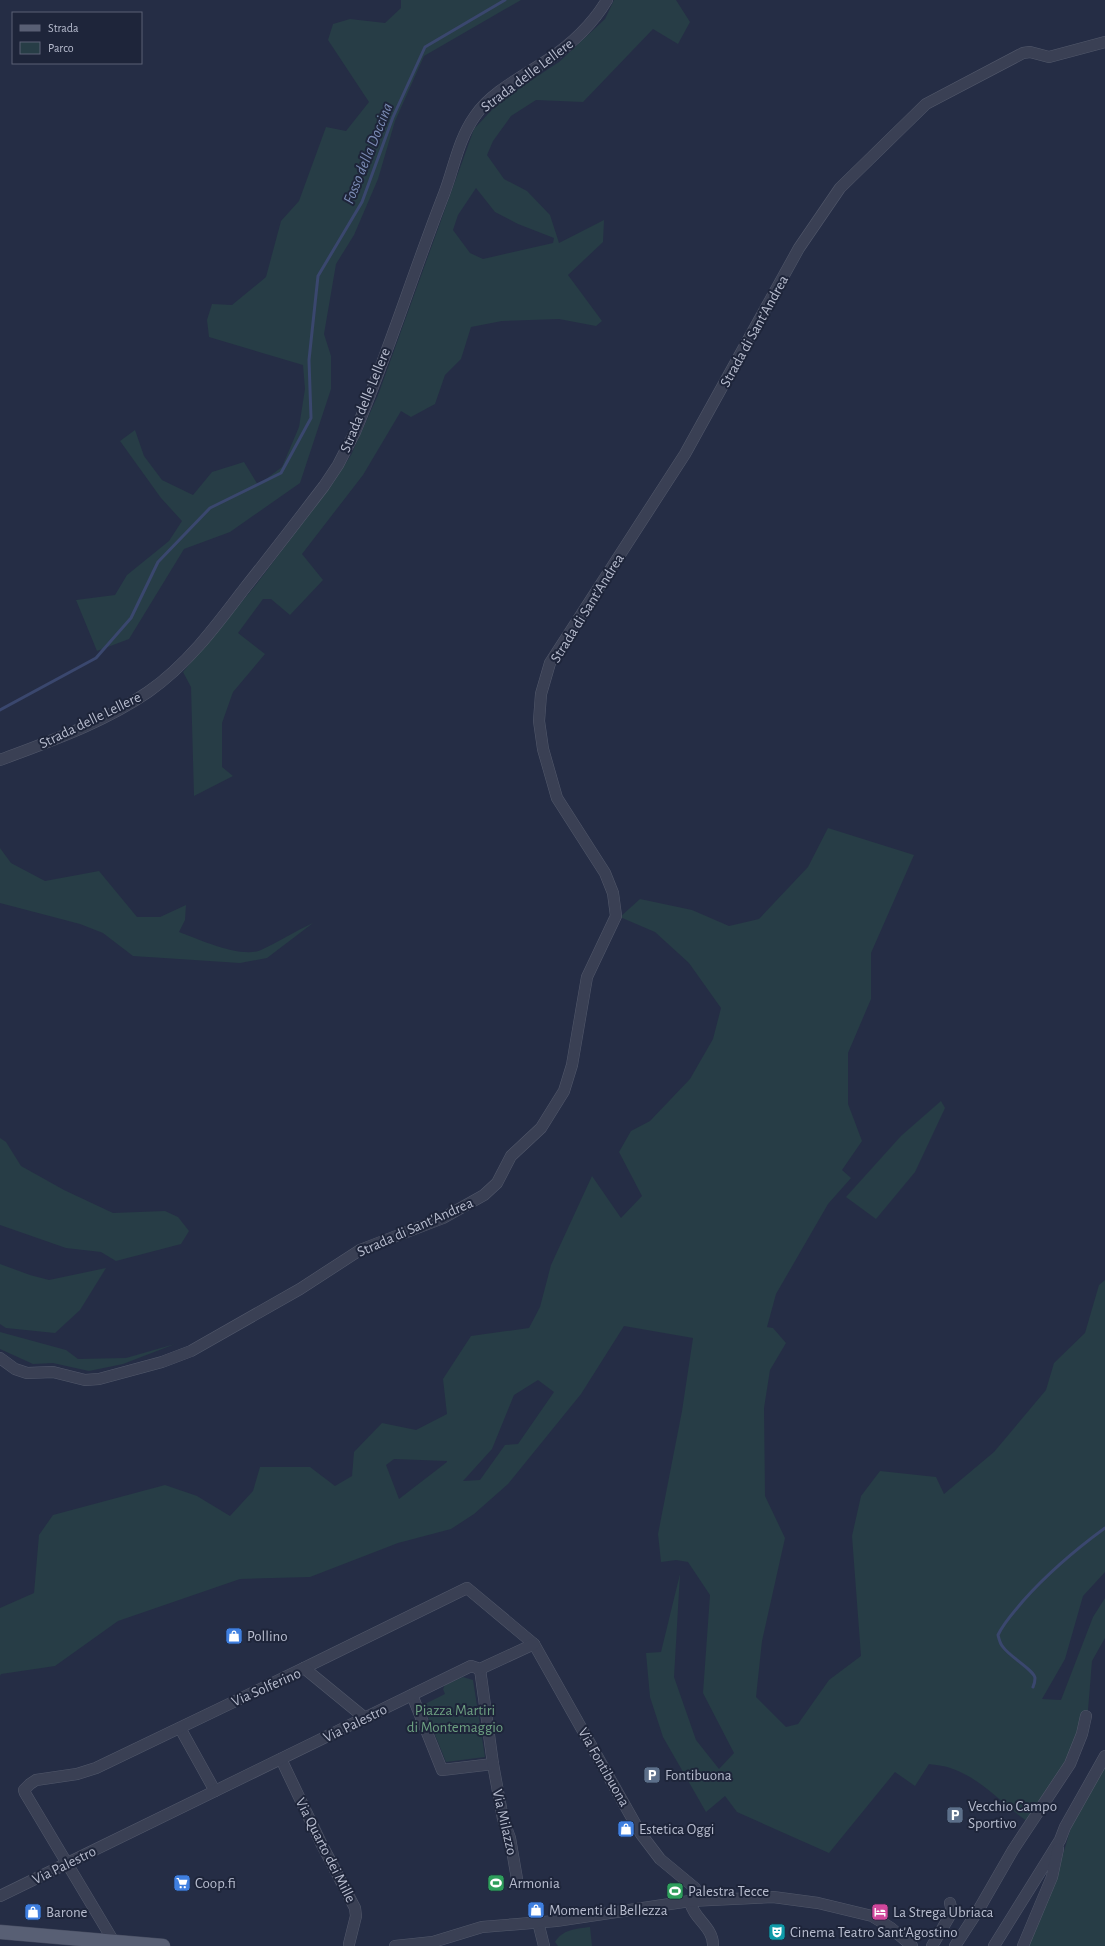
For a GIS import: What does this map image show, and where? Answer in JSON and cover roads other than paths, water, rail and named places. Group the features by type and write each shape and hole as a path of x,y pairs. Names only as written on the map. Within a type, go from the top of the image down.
{"main road":[{"path":"0,1932 163,1946"}],"street":[{"name":"Strada delle Lellere","path":"0,760 61,737 144,695 186,659 225,614 324,486 338,465 355,432 447,186 463,134 471,121 489,100 570,44 586,30 607,0"},
{"name":"Strada di Sant'Andrea","path":"0,1358 15,1369 27,1372 53,1372 84,1380 99,1379 162,1362 191,1351 300,1289 360,1250 443,1218 469,1205 484,1195 497,1183 511,1156 541,1128 564,1091 572,1065 587,977 616,916 613,893 605,872 557,798 543,749 539,721 540,701 550,663 685,454 799,248 840,188 926,104 1023,53 1030,52 1049,57 1105,42"},
{"path":"304,1668 467,1588 534,1644"},
{"name":"Via Palestro","path":"0,1896 471,1666 480,1669 534,1644"},
{"name":"Via Fontibuona","path":"534,1644 641,1834 660,1859 695,1888 693,1901"},
{"name":"Via Solferino","path":"66,1864 25,1793 25,1788 33,1782 88,1771 304,1668 365,1718"},
{"path":"412,1695 442,1770 493,1764 480,1669"},
{"path":"955,1946 979,1910 1013,1850 1050,1797 1070,1764 1082,1734 1086,1716"},
{"path":"180,1728 215,1791"},
{"path":"1023,1946 1052,1877 1060,1840 1065,1827 1105,1756"},
{"name":"Via Quarto dei Mille","path":"281,1759 321,1843 355,1908 356,1916 349,1944"},
{"name":"Via Milazzo","path":"493,1764 503,1820 510,1838 517,1879"},
{"path":"994,1946 1060,1840"},
{"path":"66,1864 114,1942"},
{"path":"395,1946 433,1942 482,1927 538,1922 693,1901 773,1897 818,1902 872,1916 891,1928 912,1946"},
{"path":"693,1901 691,1909 711,1933 713,1946"},
{"path":"932,1946 952,1912 950,1903"},
{"path":"538,1922 544,1946"}],"waterway":[{"name":"Fosso della Doccina","path":"0,710 96,658 131,618 158,562 210,508 281,473 311,418 309,360 318,276 362,202 393,117 425,47 505,0"},
{"path":"1033,1687 1035,1679 1034,1675 1006,1651 1001,1644 998,1635 1009,1617 1042,1581 1072,1553 1105,1528"}],"place":[{"name":"Pollino","path":"234,1636"},
{"name":"Fontibuona","path":"652,1775"},
{"name":"Vecchio Campo Sportivo","path":"955,1815"},
{"name":"Estetica Oggi","path":"626,1829"},
{"name":"Coop.fi","path":"182,1883"},
{"name":"Armonia","path":"496,1883"},
{"name":"Palestra Tecce","path":"675,1891"},
{"name":"Momenti di Bellezza","path":"536,1910"},
{"name":"Barone","path":"33,1912"},
{"name":"La Strega Ubriaca","path":"880,1912"},
{"name":"Cinema Teatro Sant'Agostino","path":"777,1932"}],"park label":[{"name":"Piazza Martiri di Montemaggio","path":"455,1718"}]}
